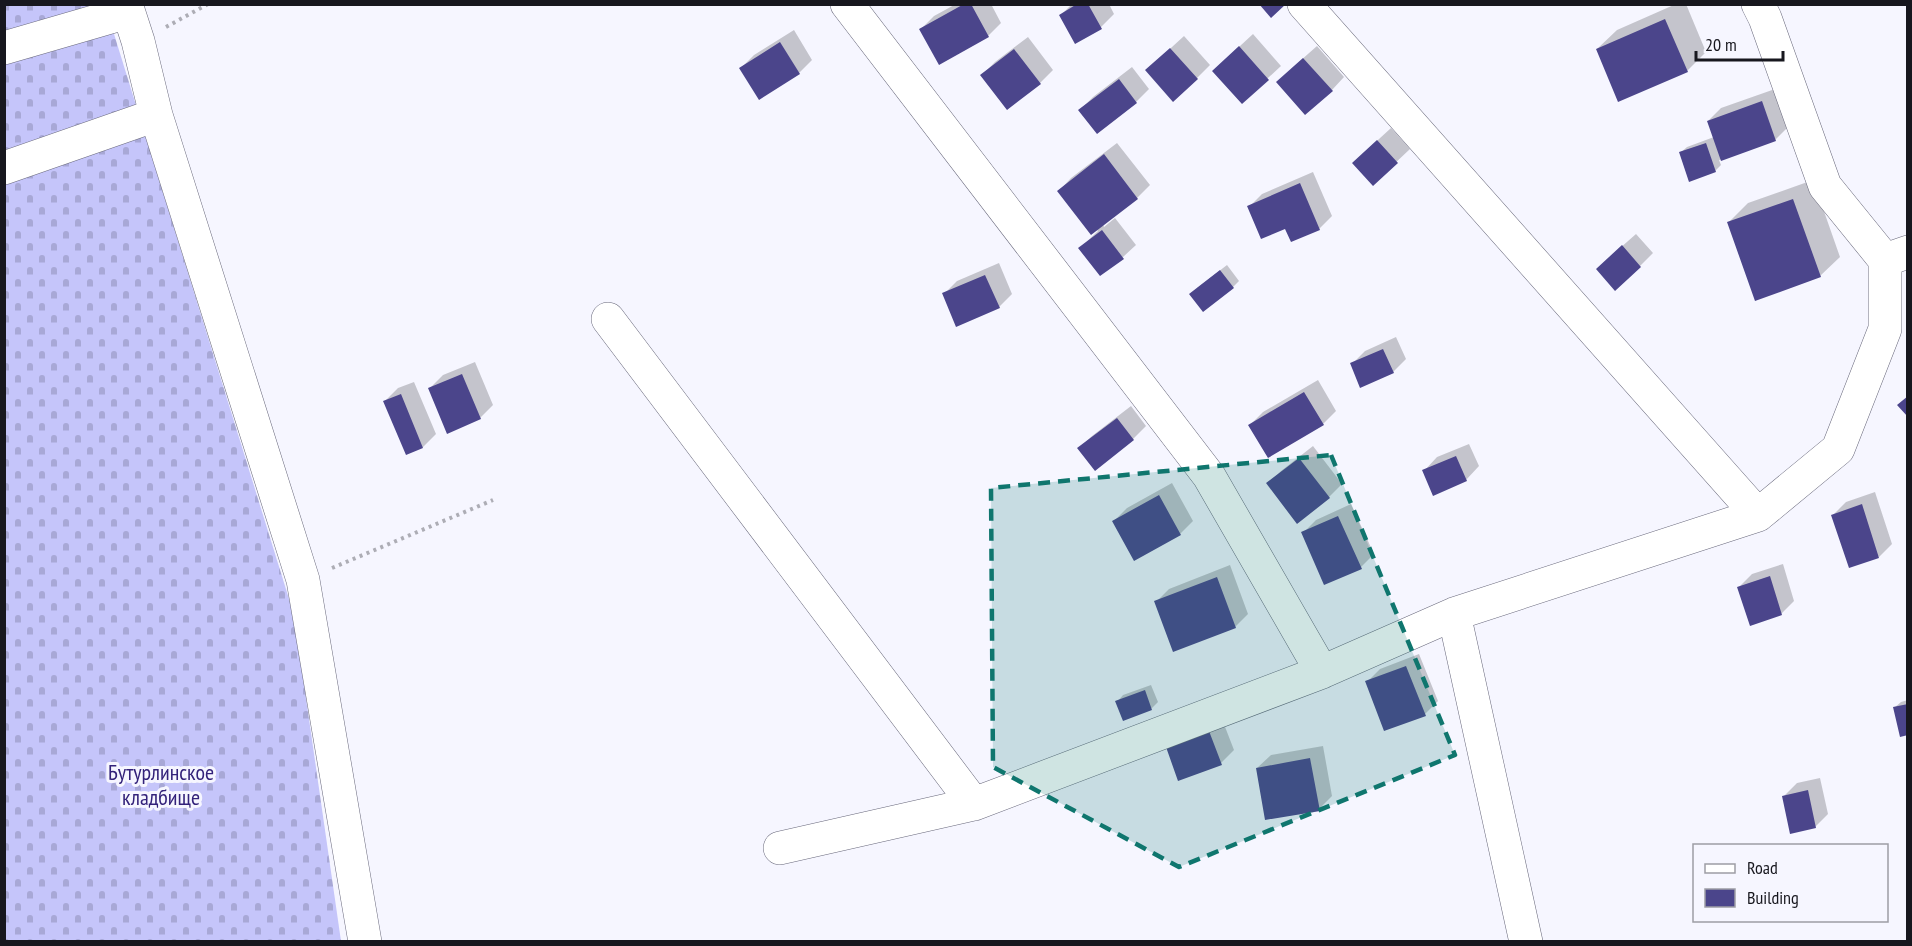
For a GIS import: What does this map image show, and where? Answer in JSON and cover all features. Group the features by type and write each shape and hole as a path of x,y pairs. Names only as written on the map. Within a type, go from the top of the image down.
{"lane":[{"path":"847,4 1209,476 1322,672"},
{"path":"1304,4 1758,515"},
{"path":"780,848 974,804 1322,672 1454,614 1758,515 1838,449 1885,329 1896,256 1825,186 1758,4"},
{"path":"4,48 131,19 156,115 303,580 365,942"},
{"path":"4,168 156,115"},
{"path":"608,319 974,804"},
{"path":"1454,614 1526,942"}],"path":[{"path":"131,19 208,4"},
{"path":"303,580 493,500"}],"highlighted area":[{"path":"1331,455 1455,755 1179,867 993,767 991,488"}],"green space":[{"name":"Бутурлинское кладбище","path":"5,5 105,5 294,615 341,941 5,942"}],"building":[{"path":"964,4 971,4 989,37 939,65 919,29"},
{"path":"1077,4 1088,4 1102,29 1075,44 1059,15"},
{"path":"1259,4 1286,4 1271,18"},
{"path":"1665,19 1688,72 1618,102 1596,49"},
{"path":"780,42 800,74 759,100 739,68"},
{"path":"1239,46 1269,80 1242,104 1212,71"},
{"path":"1170,48 1198,79 1173,102 1145,70"},
{"path":"1014,49 1041,84 1007,110 980,75"},
{"path":"1303,58 1333,91 1305,115 1276,82"},
{"path":"1119,79 1137,103 1097,134 1078,110"},
{"path":"1762,101 1776,141 1721,161 1707,121"},
{"path":"1377,140 1398,163 1373,186 1352,163"},
{"path":"1706,143 1716,172 1689,182 1679,152"},
{"path":"1104,154 1138,199 1091,235 1057,191"},
{"path":"1300,183 1320,230 1291,242 1285,229 1261,239 1247,206"},
{"path":"1793,199 1821,277 1755,301 1727,222"},
{"path":"1102,230 1124,259 1100,276 1078,248"},
{"path":"1622,245 1641,267 1615,291 1596,269"},
{"path":"1220,270 1234,288 1203,312 1189,294"},
{"path":"985,275 1000,308 956,327 942,293"},
{"path":"1383,349 1394,373 1360,388 1350,363"},
{"path":"462,374 481,419 447,434 428,388"},
{"path":"1304,392 1324,425 1268,458 1248,425"},
{"path":"401,394 423,448 406,455 383,401"},
{"path":"1908,396 1908,417 1897,405"},
{"path":"1117,418 1134,440 1095,471 1077,448"},
{"path":"1456,456 1467,481 1433,496 1422,470"},
{"path":"1299,458 1330,498 1297,524 1266,483"},
{"path":"1159,495 1181,535 1134,561 1112,521"},
{"path":"1862,504 1879,558 1849,568 1831,515"},
{"path":"1338,516 1362,569 1324,585 1301,532"},
{"path":"1770,576 1782,615 1750,626 1737,587"},
{"path":"1217,577 1236,628 1173,652 1154,601"},
{"path":"1406,666 1426,716 1384,731 1365,681"},
{"path":"1145,690 1152,710 1123,721 1115,701"},
{"path":"1908,704 1908,735 1900,737 1893,707"},
{"path":"1209,731 1222,765 1178,781 1166,747"},
{"path":"1310,758 1320,811 1265,820 1256,768"},
{"path":"1808,790 1816,828 1790,834 1782,796"}]}
